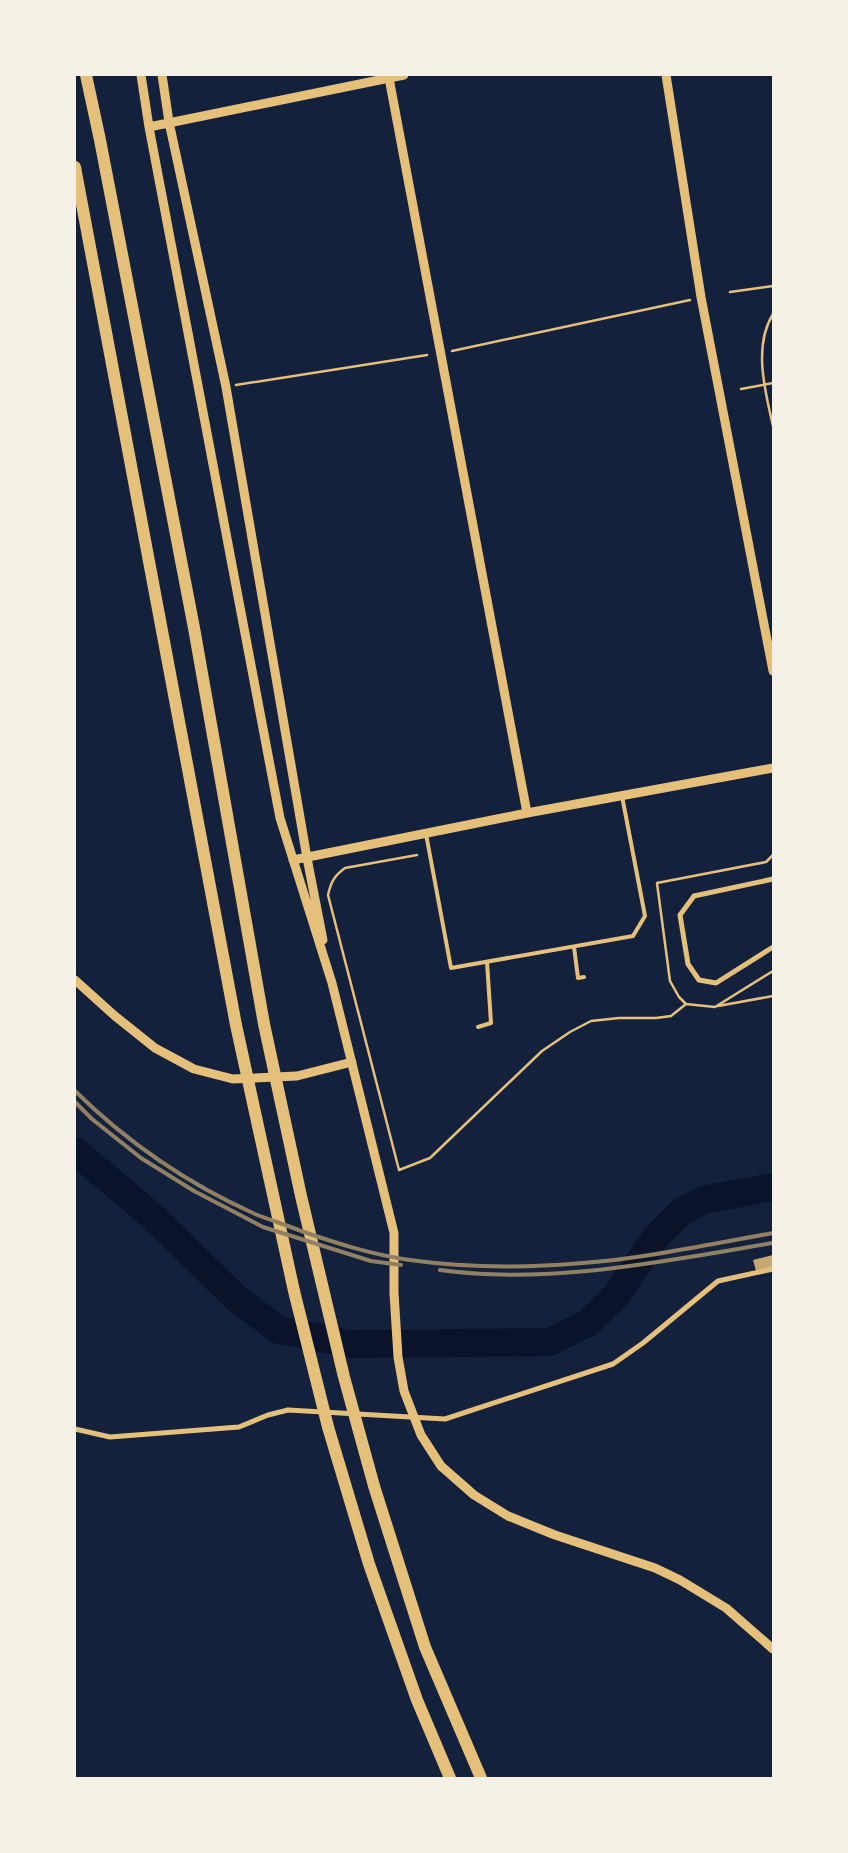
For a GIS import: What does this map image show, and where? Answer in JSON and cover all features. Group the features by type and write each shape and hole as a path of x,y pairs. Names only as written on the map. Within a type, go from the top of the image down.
{"highway":[{"path":"86,75 194,628 264,1024 310,1234 344,1377 374,1486 425,1646 481,1778"},
{"path":"75,167 236,1025 294,1291 328,1427 369,1564 417,1700 450,1778"}],"street":[{"path":"141,75 149,127 280,818 332,984 394,1233 395,1324 404,1391 420,1435 441,1466 474,1495 508,1516 555,1535 655,1568 680,1580 726,1608 773,1650"},
{"path":"162,75 169,122 226,387 307,858 332,984"},
{"path":"149,127 404,75"},
{"path":"666,75 701,298 773,671"},
{"path":"388,78 527,813"},
{"path":"293,860 527,813 773,768"},
{"path":"773,879 694,896 680,916 688,964 699,980 716,983 773,947"},
{"path":"75,980 115,1016 155,1048 194,1069 233,1079 297,1076 352,1062"},
{"path":"75,1429 110,1437 239,1427 268,1415 288,1410 445,1420 612,1364 644,1343 718,1281 773,1269"}],"lane":[{"path":"426,834 451,968 633,936 645,916 622,796"},
{"path":"574,947 578,978 584,977"},
{"path":"478,1027 491,1023 488,962"}],"path":[{"path":"730,292 773,286"},
{"path":"452,351 690,300"},
{"path":"773,314 762,345 765,384 773,426"},
{"path":"226,387 427,355"},
{"path":"740,389 773,383"},
{"path":"773,854 766,862 657,883 670,981 679,997 686,1004 715,1007 773,996"},
{"path":"417,855 345,868 330,883 328,895 399,1170 430,1158 542,1051 570,1032 591,1021 671,1016 686,1004"},
{"path":"715,1007 773,971"}],"building":[{"path":"773,1255 773,1267 756,1271 753,1260"}],"waterway":[{"path":"75,1151 151,1215 237,1299 279,1330 351,1344 550,1342 588,1323 615,1297 656,1237 680,1213 703,1200 773,1187"}],"railway":[{"path":"75,1091 116,1128 159,1160 230,1202 301,1231 382,1255 431,1263 474,1266 561,1265 655,1254 773,1233"},
{"path":"75,1102 92,1119 141,1158 194,1191 263,1227 371,1261 401,1265"},
{"path":"440,1270 482,1274 524,1275 565,1273 649,1263 773,1243"}]}
